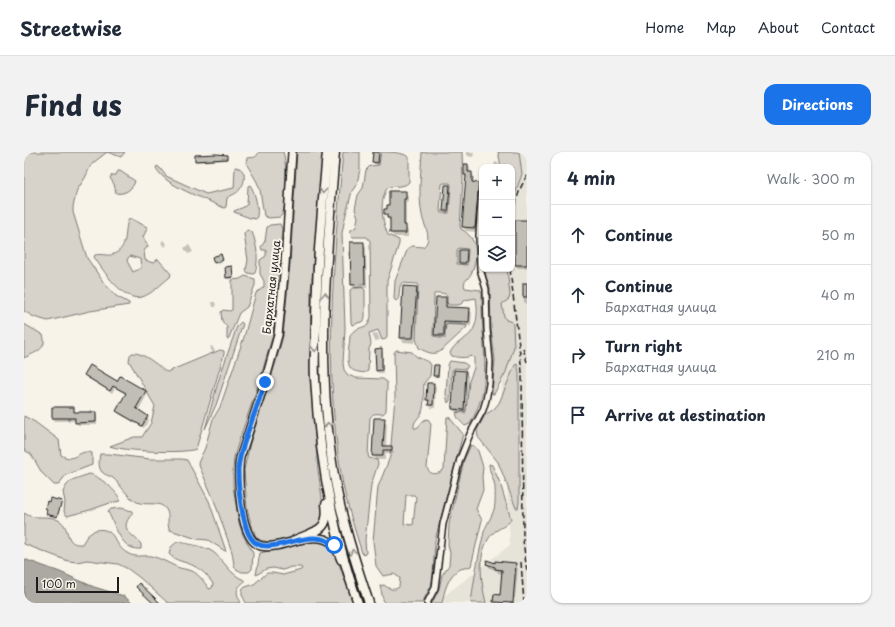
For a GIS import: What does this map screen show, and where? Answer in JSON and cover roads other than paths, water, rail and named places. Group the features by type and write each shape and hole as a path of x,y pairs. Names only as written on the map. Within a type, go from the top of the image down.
{"main road":[{"name":"Бархатная улица","path":"292,152 285,265 278,335 265,382 245,441 238,469 242,509 248,533 257,545 278,545 295,540 316,538 322,539 332,543 344,569 349,575"},
{"path":"327,152 316,291 316,384 324,468 335,526 358,603"},
{"path":"335,152 325,292 325,377 329,441 334,476 345,524 359,573 370,603"},
{"path":"295,540 317,531 324,526 327,519 321,476 324,468"}],"street":[{"path":"427,603 435,588 443,524 460,459 470,434 483,410 489,384 490,361 487,330 486,289 480,269 479,236 481,200"}],"railway":[{"path":"515,205 520,189 527,175"},
{"path":"510,272 522,372 523,540 527,572"},
{"path":"523,348 527,362"},
{"path":"521,562 524,603"}]}
